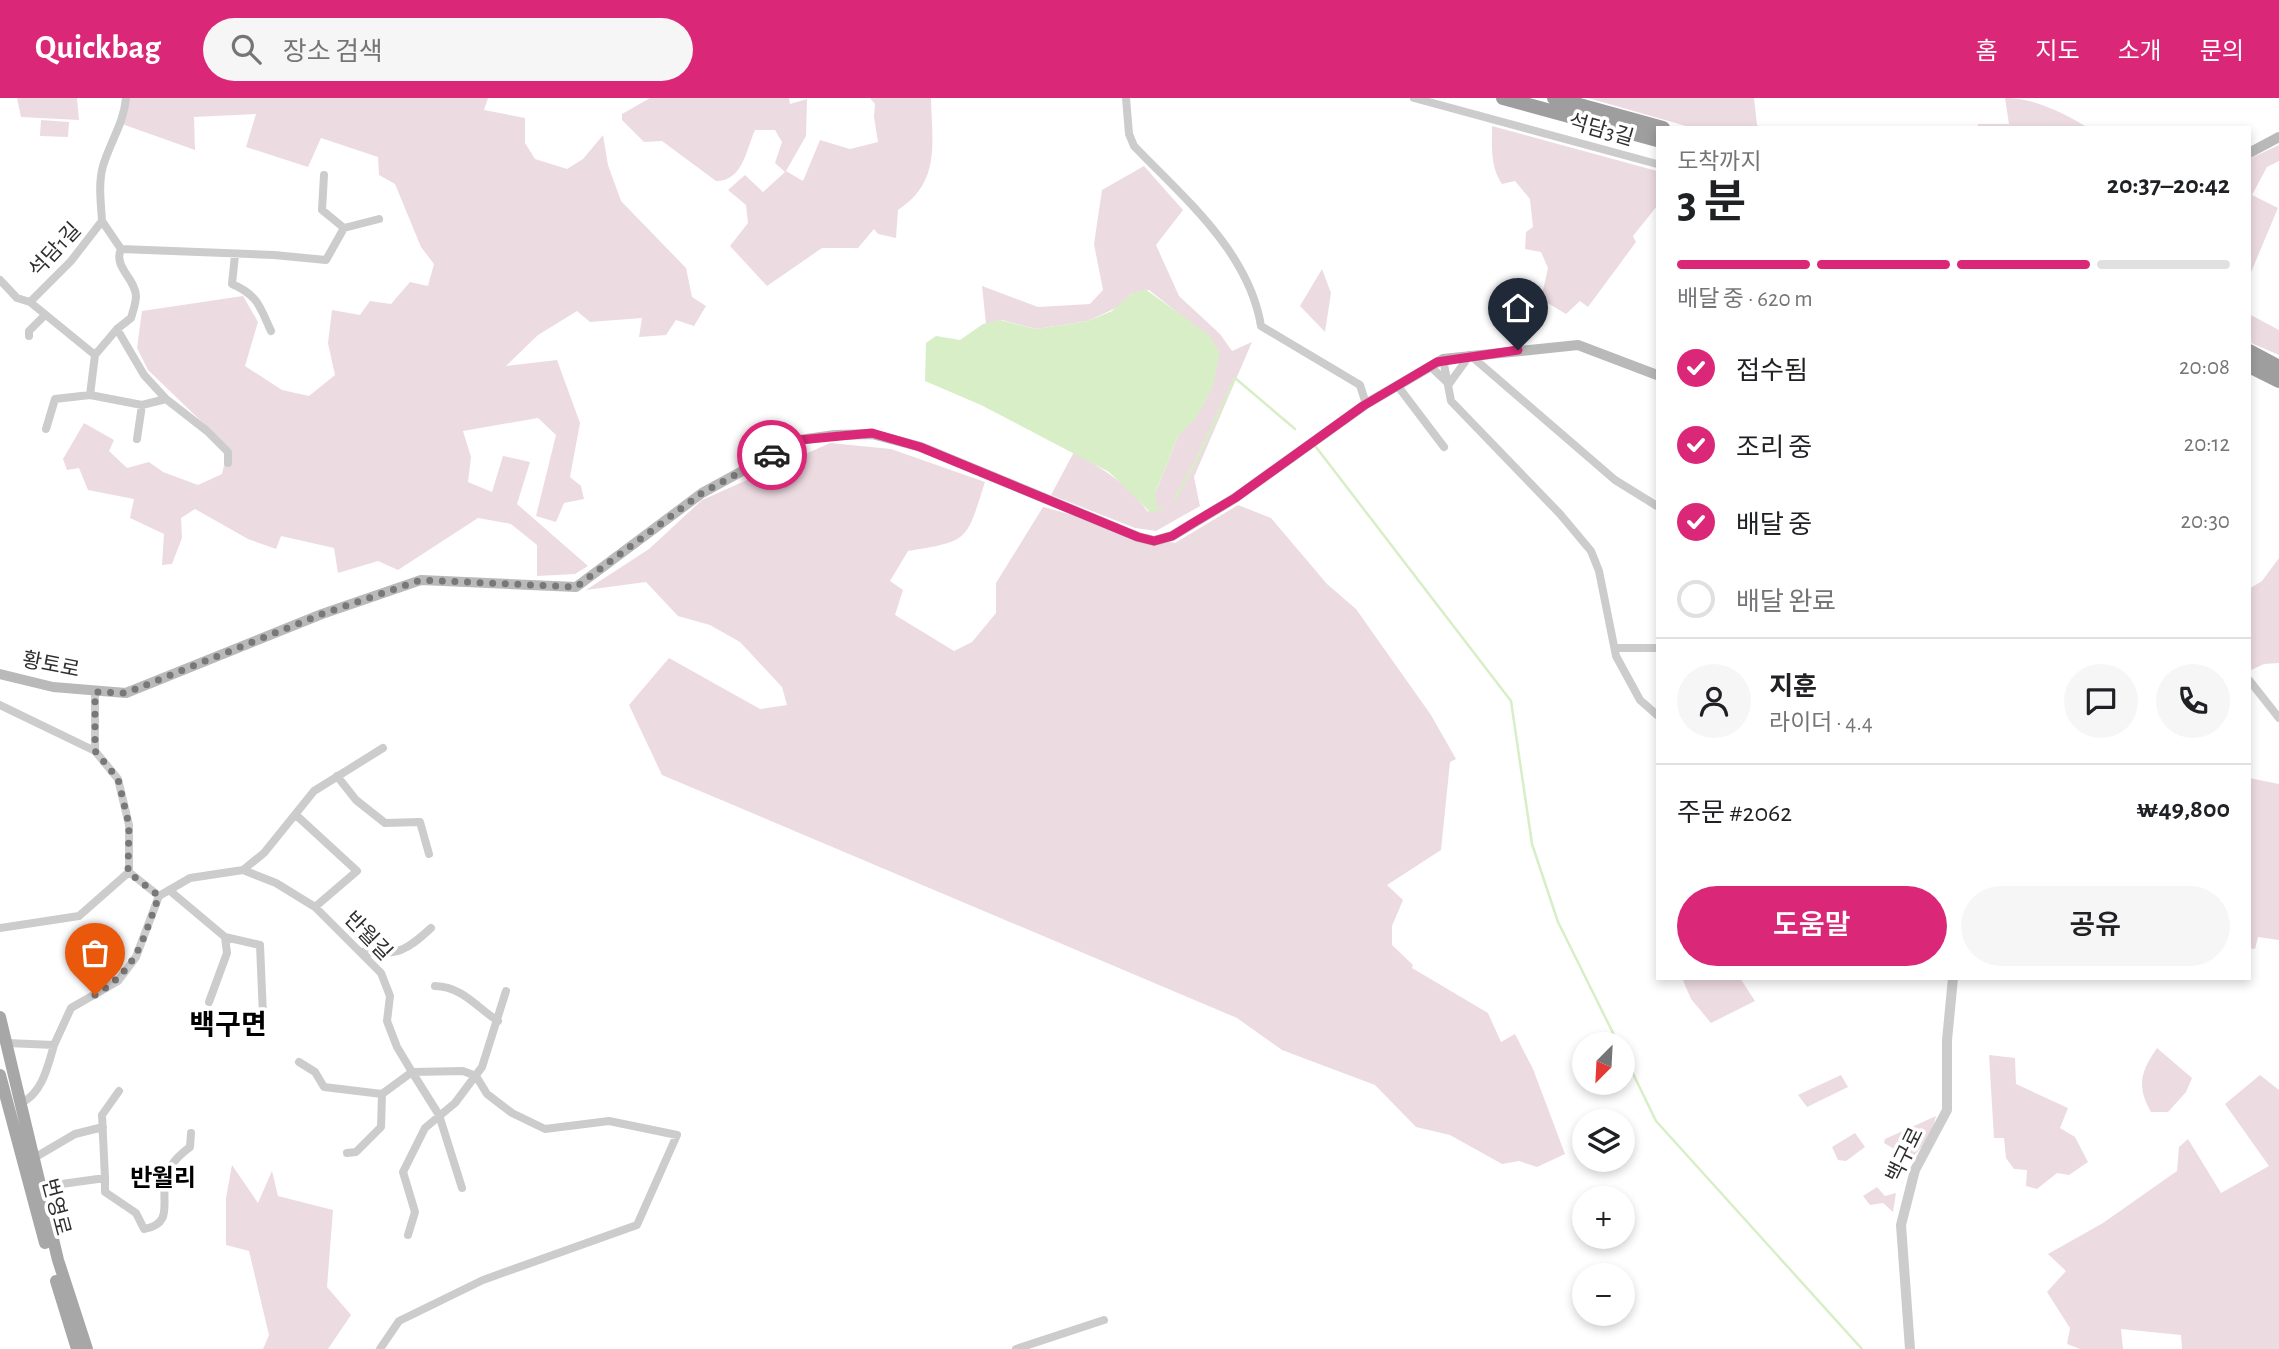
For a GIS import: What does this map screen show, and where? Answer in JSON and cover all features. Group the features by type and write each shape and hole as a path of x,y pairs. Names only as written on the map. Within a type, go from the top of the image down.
{"highway":[{"path":"1503,98 1656,140"},
{"path":"1554,98 1656,126"},
{"path":"2251,352 2279,367"},
{"path":"2251,367 2279,381"}],"main road":[{"path":"2251,152 2279,137"},
{"name":"황토로","path":"0,674 53,687 126,693 322,614 421,580 576,587 702,493 799,440 872,433 920,447 1055,505 1154,541 1172,536 1235,498 1366,404 1443,359 1578,345 1598,350 1656,375"},
{"name":"번영로","path":"0,1017 58,1260 87,1349"},
{"name":"번영로","path":"0,1075 77,1349"}],"street":[{"name":"석담1길","path":"30,303 71,261 102,221 102,167 114,142 126,98"},
{"path":"1126,98 1129,134 1134,146 1241,266 1256,297 1261,326 1360,385 1366,404"},
{"name":"석담3길","path":"1413,98 1656,164"},
{"path":"324,175 322,210 344,228"},
{"path":"121,249 274,255 326,260 344,228 379,219"},
{"path":"90,395 95,355 117,329 131,318 136,297 134,285 120,265 121,249 102,221"},
{"path":"235,255 232,284 250,291 271,331"},
{"name":"석담1길","path":"0,280 17,298 30,303 95,355"},
{"path":"29,336 29,331 45,315"},
{"path":"117,329 144,375 166,399 228,452 228,463"},
{"path":"1449,384 1470,355 1615,480 1656,505"},
{"path":"1443,359 1451,401 1560,514 1591,551 1599,571 1615,648 1640,700 1656,714"},
{"path":"1430,366 1449,384"},
{"path":"1397,385 1444,447"},
{"path":"46,429 55,399 90,395 142,405 166,399"},
{"path":"137,439 142,405"},
{"path":"1615,648 1656,648"},
{"path":"2251,683 2279,718"},
{"name":"황토로","path":"95,692 95,751"},
{"path":"0,705 95,751 118,779 129,825 128,872 79,916 0,928"},
{"path":"21,1103 30,1099 45,1074 54,1045 71,1009 118,981 136,957 159,896 190,878 243,870 264,852 314,791 383,748"},
{"path":"337,776 356,800 385,823 420,822 429,854"},
{"name":"반월길","path":"296,815 357,871 315,907"},
{"name":"반월길","path":"243,870 276,883 315,907 381,973 390,996 387,1021 397,1047 439,1115 462,1188"},
{"path":"128,872 159,896"},
{"path":"169,890 225,937 260,945 263,1015"},
{"path":"362,952 386,954 407,950 431,928"},
{"path":"209,1002 227,953 225,937"},
{"name":"백구로","path":"1910,1349 1901,1225 1915,1170 1947,1110 1947,1040 1953,980"},
{"path":"435,986 450,986 464,993 498,1021"},
{"path":"408,1235 415,1212 403,1172 425,1128 455,1103 482,1067 506,991"},
{"path":"6,1043 54,1045"},
{"path":"299,1062 315,1072 324,1087 382,1094 412,1072 463,1071 476,1076 487,1094 512,1113 545,1129 608,1121 677,1135 637,1225 483,1280 399,1321 380,1349"},
{"path":"119,1091 102,1115 105,1192 136,1213 144,1229 161,1223 164,1215 166,1177 177,1157 190,1147 191,1133"},
{"path":"346,1153 356,1152 381,1127 382,1094"},
{"name":"번영로","path":"34,1158 75,1134 103,1127"},
{"path":"40,1186 105,1178"},
{"path":"1016,1349 1104,1320"}],"shaded area":[{"path":"17,98 77,98 79,120 21,117"},
{"path":"127,98 488,98 484,110 525,118 525,143 535,159 567,169 583,159 603,135 608,165 621,201 686,268 692,297 706,306 694,326 676,320 666,335 639,337 642,318 590,322 577,311 538,335 506,366 557,360 580,423 570,477 581,486 584,499 564,503 556,522 536,516 556,435 538,418 463,431 471,457 468,482 492,492 503,456 530,462 517,504 588,566 575,574 537,576 537,545 511,524 478,518 398,570 378,561 338,573 334,548 281,536 276,549 248,539 195,509 181,518 182,538 172,564 162,565 164,534 130,518 134,499 88,490 79,468 67,470 63,459 84,423 114,440 109,451 127,468 149,462 163,472 198,485 222,474 228,447 148,370 137,348 142,311 243,296 258,322 245,366 282,390 309,396 335,375 328,343 332,310 360,315 370,301 391,304 410,282 428,286 434,264 421,247 395,184 379,175 378,157 321,138 308,167 246,147 256,114 194,117 195,150 122,124"},
{"path":"650,98 789,98 790,104 807,99 806,136 786,171 803,181 820,140 850,149 878,142 875,104 870,98 931,98 932,146 928,174 912,199 898,210 896,238 878,234 874,229 858,248 822,248 767,286 730,246 748,223 746,205 728,190 745,175 763,192 785,172 775,163 782,142 775,130 755,130 738,170 725,180 716,181 662,141 644,142 622,120 622,114"},
{"path":"1588,98 1754,98 1758,126 1686,126"},
{"path":"2005,98 2038,104 2085,126 1978,126 2009,124"},
{"path":"41,120 69,122 68,137 40,136"},
{"path":"1492,126 1656,171 1656,207 1633,236 1636,242 1588,307 1580,301 1566,314 1541,299 1548,268 1541,252 1525,249 1526,232 1533,227 1530,199 1515,181 1502,184 1495,171"},
{"path":"2279,145 2279,161 2267,167 2252,195 2278,208 2251,272 2251,158"},
{"path":"1144,166 1183,210 1156,245 1179,296 1220,334 1232,351 1252,342 1194,477 1200,506 1156,531 1135,528 1051,495 1074,452 1123,485 1148,512 1178,436 1187,320 1149,290 1131,294 1118,307 1088,321 1036,329 1002,320 986,324 982,286 1038,307 1090,304 1103,290 1094,244 1102,190"},
{"path":"1322,269 1331,293 1325,332 1300,306"},
{"path":"1145,289 1209,335 1220,353 1213,385 1196,418 1178,436 1155,494 1157,510 1151,513 1109,472 981,405 925,381 926,343 936,336 960,340 983,324 1000,320 1036,329 1088,321 1112,311 1131,294"},
{"path":"2251,315 2279,330 2279,355 2251,343"},
{"path":"830,443 891,449 985,482 974,516 963,535 944,544 908,551 890,581 903,590 895,615 954,651 972,642 996,613 996,583 1043,507 1175,543 1238,505 1271,518 1327,584 1356,609 1431,715 1456,759 1450,762 1441,850 1387,885 1403,900 1392,926 1392,945 1413,965 1412,968 1488,1013 1501,1042 1515,1034 1533,1069 1565,1154 1537,1167 1519,1161 1502,1164 1450,1135 1416,1127 1375,1085 1282,1050 1237,1018 662,775 629,705 669,658 760,709 787,705 782,687 740,642 710,625 678,616 646,582 586,590 649,549 702,500"},
{"path":"2279,558 2279,663 2264,664 2251,670 2251,588 2262,581"},
{"path":"2251,778 2279,784 2279,940 2258,937 2255,949 2251,948"},
{"path":"1683,980 1741,980 1755,1001 1711,1023 1691,999"},
{"path":"2157,1048 2192,1078 2186,1092 2168,1112 2151,1112 2143,1094 2144,1072"},
{"path":"1989,1055 2015,1058 2016,1084 2068,1108 2060,1128 2075,1137 2088,1162 2069,1175 2057,1173 2037,1189 2026,1186 2027,1170 2014,1169 2006,1158 2004,1138 1994,1138"},
{"path":"1841,1075 1848,1087 1807,1107 1798,1095"},
{"path":"2260,1075 2279,1090 2279,1349 2182,1349 2181,1335 2121,1329 2123,1349 2080,1349 2067,1344 2070,1328 2047,1292 2066,1271 2048,1254 2103,1223 2177,1171 2179,1147 2188,1139 2221,1193 2269,1166 2225,1104"},
{"path":"1936,1116 1930,1138 1911,1159 1884,1143 1885,1139"},
{"path":"1855,1133 1865,1147 1846,1161 1838,1160 1832,1147"},
{"path":"232,1165 258,1203 272,1171 278,1196 333,1210 327,1287 351,1315 328,1349 263,1349 269,1335 249,1251 226,1245 226,1198"},
{"path":"1877,1187 1885,1196 1896,1193 1893,1212 1883,1203 1870,1205 1863,1196"}],"waterway":[{"path":"1175,498 1196,461 1235,378 1295,429"},
{"path":"1316,447 1511,701 1532,844 1558,922 1613,1032"},
{"path":"1157,510 1161,507"},
{"path":"1635,1078 1656,1121 1862,1349"}],"way so far":[{"path":"95,995 118,981 136,957 159,896 128,872 129,825 118,779 95,751 95,692 126,693 322,614 421,580 576,587 702,493 772,455"}],"district":[{"name":"백구면","path":"228,1026"},
{"name":"반월리","path":"163,1179"}],"route":[{"path":"772,455 799,440 872,433 920,447 1032,495 1154,541 1172,536 1235,498 1363,406 1443,359 1518,350"}]}
